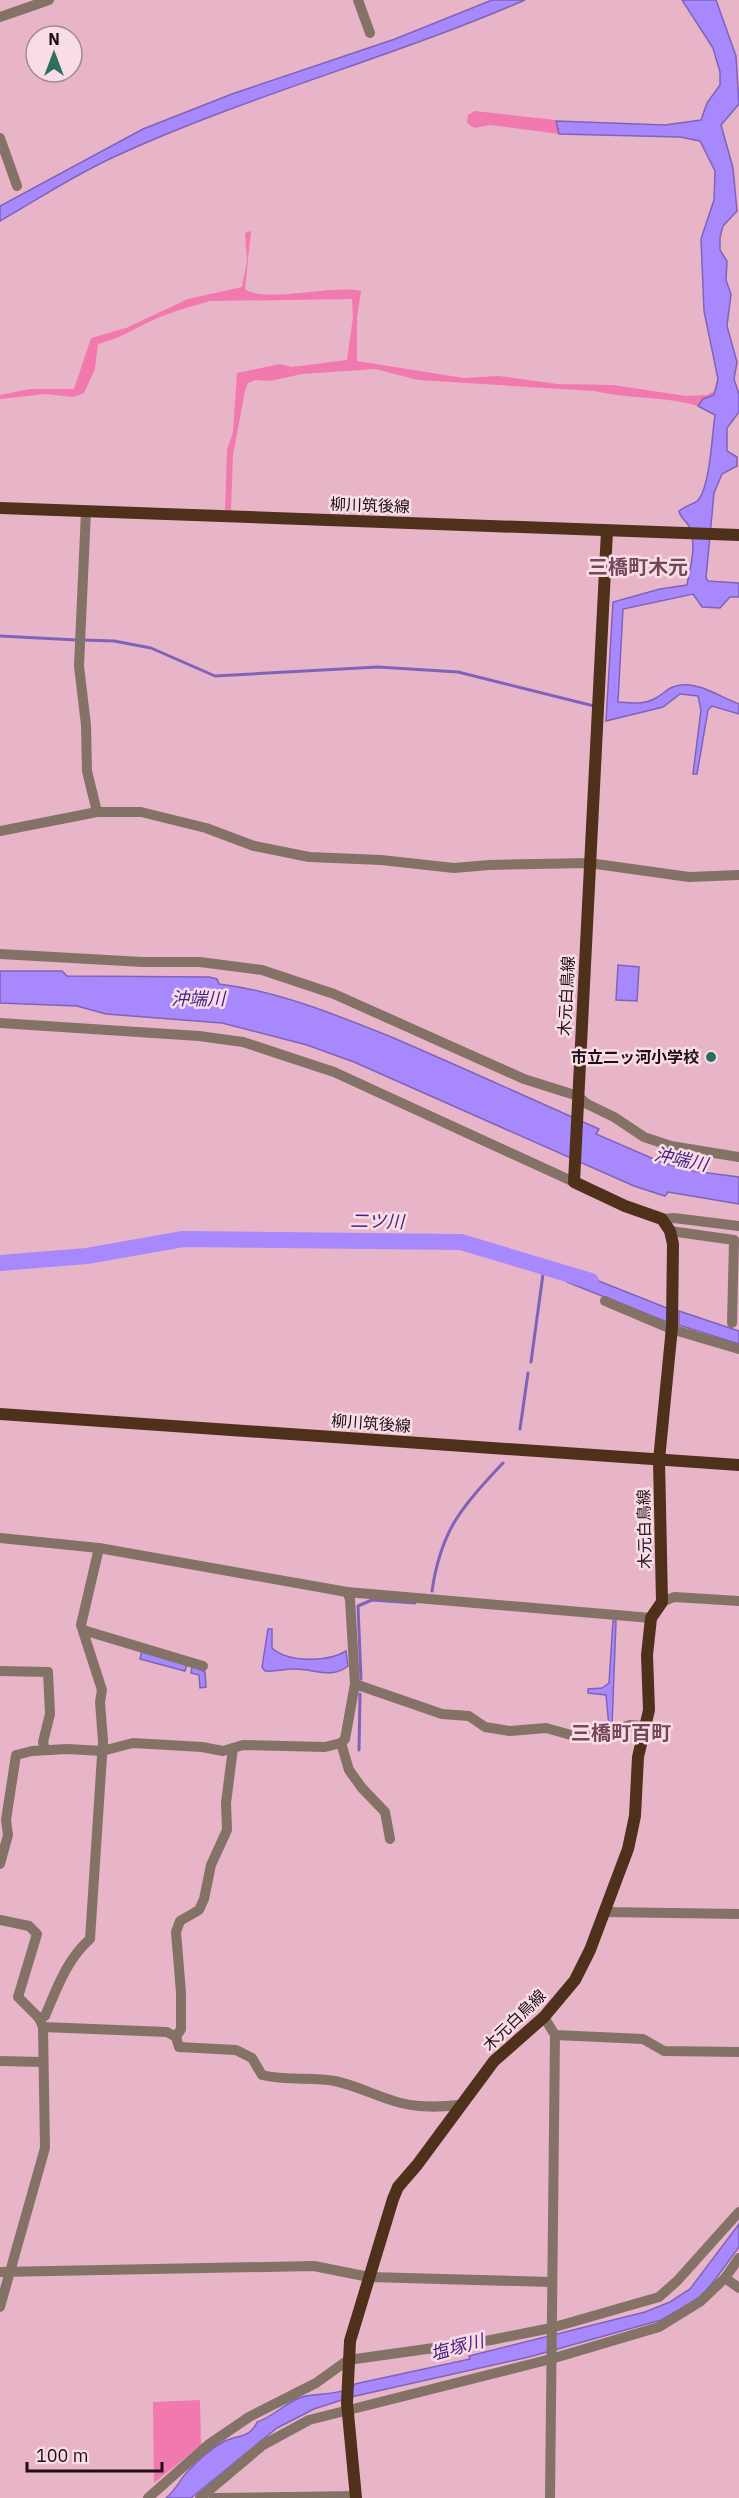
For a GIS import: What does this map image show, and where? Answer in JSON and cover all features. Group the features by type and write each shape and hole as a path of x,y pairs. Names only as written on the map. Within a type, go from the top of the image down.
{"main road":[{"name":"柳川筑後線","path":"0,508 739,535"},
{"name":"木元白鳥線","path":"574,1178 607,531"},
{"path":"574,1178 625,1206 662,1219"},
{"name":"木元白鳥線","path":"356,2497 346,2382 350,2341 398,2187 494,2061 544,2017 575,1980 604,1912 627,1849 633,1823 636,1768 649,1710 647,1655 651,1618 662,1602 659,1460 672,1328 674,1262 670,1231 662,1219"},
{"name":"柳川筑後線","path":"0,1414 739,1465"}],"street":[{"path":"0,17 49,0"},
{"path":"358,0 370,33"},
{"path":"0,138 18,186"},
{"path":"86,511 80,676 86,725 87,771 97,812"},
{"path":"0,831 97,812 141,812 163,815 254,846 309,857 454,868 589,863 689,877 739,875"},
{"path":"0,954 143,962 200,962 262,969 334,994 514,1075 586,1104 614,1117 644,1137 671,1146 739,1157"},
{"path":"0,1023 188,1035 243,1042 333,1072 574,1178"},
{"path":"705,1151 739,1151"},
{"path":"662,1219 674,1218 739,1226"},
{"path":"670,1231 734,1240 732,1323"},
{"path":"605,1301 672,1328 739,1349"},
{"path":"0,1538 99,1548 347,1592 651,1618"},
{"path":"0,2307 4,2272 45,2148 41,2023 61,1977 79,1948 90,1939 92,1925 102,1751 102,1689 81,1624 99,1548"},
{"path":"0,1864 8,1835 3,1820 16,1755 45,1750 102,1751 133,1743 202,1747 224,1751 243,1745 325,1747 341,1743 345,1739 355,1684 350,1599 347,1592"},
{"path":"662,1602 674,1597 739,1601"},
{"path":"83,1630 203,1666"},
{"path":"0,1671 48,1672 50,1714 43,1742 45,1750"},
{"path":"355,1684 442,1714 470,1716 485,1727 510,1731 546,1728 571,1735 604,1733 630,1725 645,1726"},
{"path":"341,1743 350,1770 362,1788 386,1812 390,1839"},
{"path":"176,2037 181,2029 181,1993 176,1932 180,1921 199,1910 204,1899 211,1865 227,1830 226,1803 233,1748"},
{"path":"604,1912 739,1914"},
{"path":"0,1920 29,1926 37,1934 18,1997 41,2023 167,2032 176,2037 179,2047 236,2050 252,2058 262,2075 276,2078 318,2078 354,2085 393,2100 426,2107 460,2105"},
{"path":"544,2017 555,2035 550,2498"},
{"path":"555,2035 644,2039 664,2050 739,2052"},
{"path":"0,2061 42,2062"},
{"path":"148,2498 208,2445 249,2416 316,2383 348,2360 551,2330 643,2304 658,2297 677,2281 739,2212"},
{"path":"200,2498 242,2461 273,2439 309,2420 347,2406 551,2358 659,2327 701,2301 725,2278 739,2258"},
{"path":"4,2272 314,2266 369,2277 551,2282"},
{"path":"725,2278 739,2288"},
{"path":"214,2498 356,2497"}],"shaded area":[{"path":"475,111 556,120 559,134 490,125 474,128 467,123 468,115"},
{"path":"251,231 245,289 267,295 334,290 361,291 357,317 357,361 464,378 499,376 557,384 613,385 686,396 707,395 714,391 715,396 703,399 698,406 594,391 418,380 375,369 302,374 270,381 256,380 248,383 245,391 233,455 231,511 225,512 227,450 233,432 237,373 280,364 292,367 347,360 353,317 352,299 210,301 162,316 121,336 98,344 95,369 84,393 73,397 45,394 0,399 0,395 30,389 74,389 91,338 126,328 188,299 242,287 247,261 245,233"},
{"path":"200,2400 201,2445 154,2483 153,2402"}],"water":[{"path":"492,0 525,0 474,21 166,134 86,171 0,221 0,206 143,129 232,94 395,39"},
{"path":"682,0 716,0 736,56 739,104 721,125 733,168 737,211 723,226 720,250 727,261 726,280 731,294 727,326 737,362 734,379 739,394 739,412 727,428 727,451 737,457 737,466 722,474 714,493 706,578 708,581 739,583 739,597 730,597 720,608 702,607 693,594 623,609 618,702 647,702 673,687 688,685 703,688 739,704 739,714 712,706 708,710 697,774 693,774 701,710 698,696 680,694 663,707 606,721 613,602 660,589 687,585 690,572 693,552 692,538 690,528 679,511 696,502 704,487 710,462 715,415 698,406 703,399 714,395 718,379 704,311 701,239 714,200 715,171 700,141 680,137 559,134 556,121 665,125 701,120 707,103 720,85 720,72 713,48"},
{"path":"618,965 639,967 637,1001 616,1000"},
{"name":"沖端川","path":"0,971 62,971 67,976 209,977 217,979 219,984 241,987 305,1004 389,1036 468,1070 599,1129 596,1134 663,1163 693,1171 739,1177 739,1204 668,1192 665,1196 634,1186 354,1062 307,1045 222,1023 106,1014 77,1006 0,1003"},
{"path":"571,1270 667,1308 667,1322 567,1282"},
{"path":"679,1311 739,1331 739,1344 679,1325"},
{"path":"613,1621 616,1621 612,1726 609,1727 606,1695 588,1693 588,1689 602,1688 609,1683"},
{"path":"268,1629 272,1629 272,1648 279,1653 298,1658 319,1659 339,1655 346,1651 348,1666 329,1673 300,1669 265,1671 262,1667"},
{"path":"142,1651 187,1664 185,1671 140,1659"},
{"path":"192,1666 205,1672 206,1687 200,1688 199,1675 191,1673"},
{"name":"塩塚川","path":"739,2224 739,2247 714,2281 699,2299 661,2320 529,2357 351,2397 314,2409 277,2428 191,2498 166,2498 187,2472 210,2451 223,2442 247,2434 257,2422 302,2397 338,2392 351,2388 355,2384 470,2359 469,2356 645,2312 670,2302 690,2289"}],"waterway":[{"path":"0,636 77,640"},
{"path":"82,640 114,641 151,648 215,676 378,667 458,672 594,706"},
{"name":"二ツ川","path":"0,1263 87,1256 183,1239 461,1242 591,1281"},
{"path":"531,1362 544,1267"},
{"path":"520,1429 528,1373"},
{"path":"432,1591 441,1551 456,1520 465,1506 503,1463"},
{"path":"361,1679 358,1606 372,1600 415,1603"},
{"path":"359,1750 360,1694"}],"place":[{"name":"市立二ッ河小学校","path":"711,1057"}],"district":[{"name":"三橋町木元","path":"638,566"},
{"name":"三橋町百町","path":"621,1732"}]}
